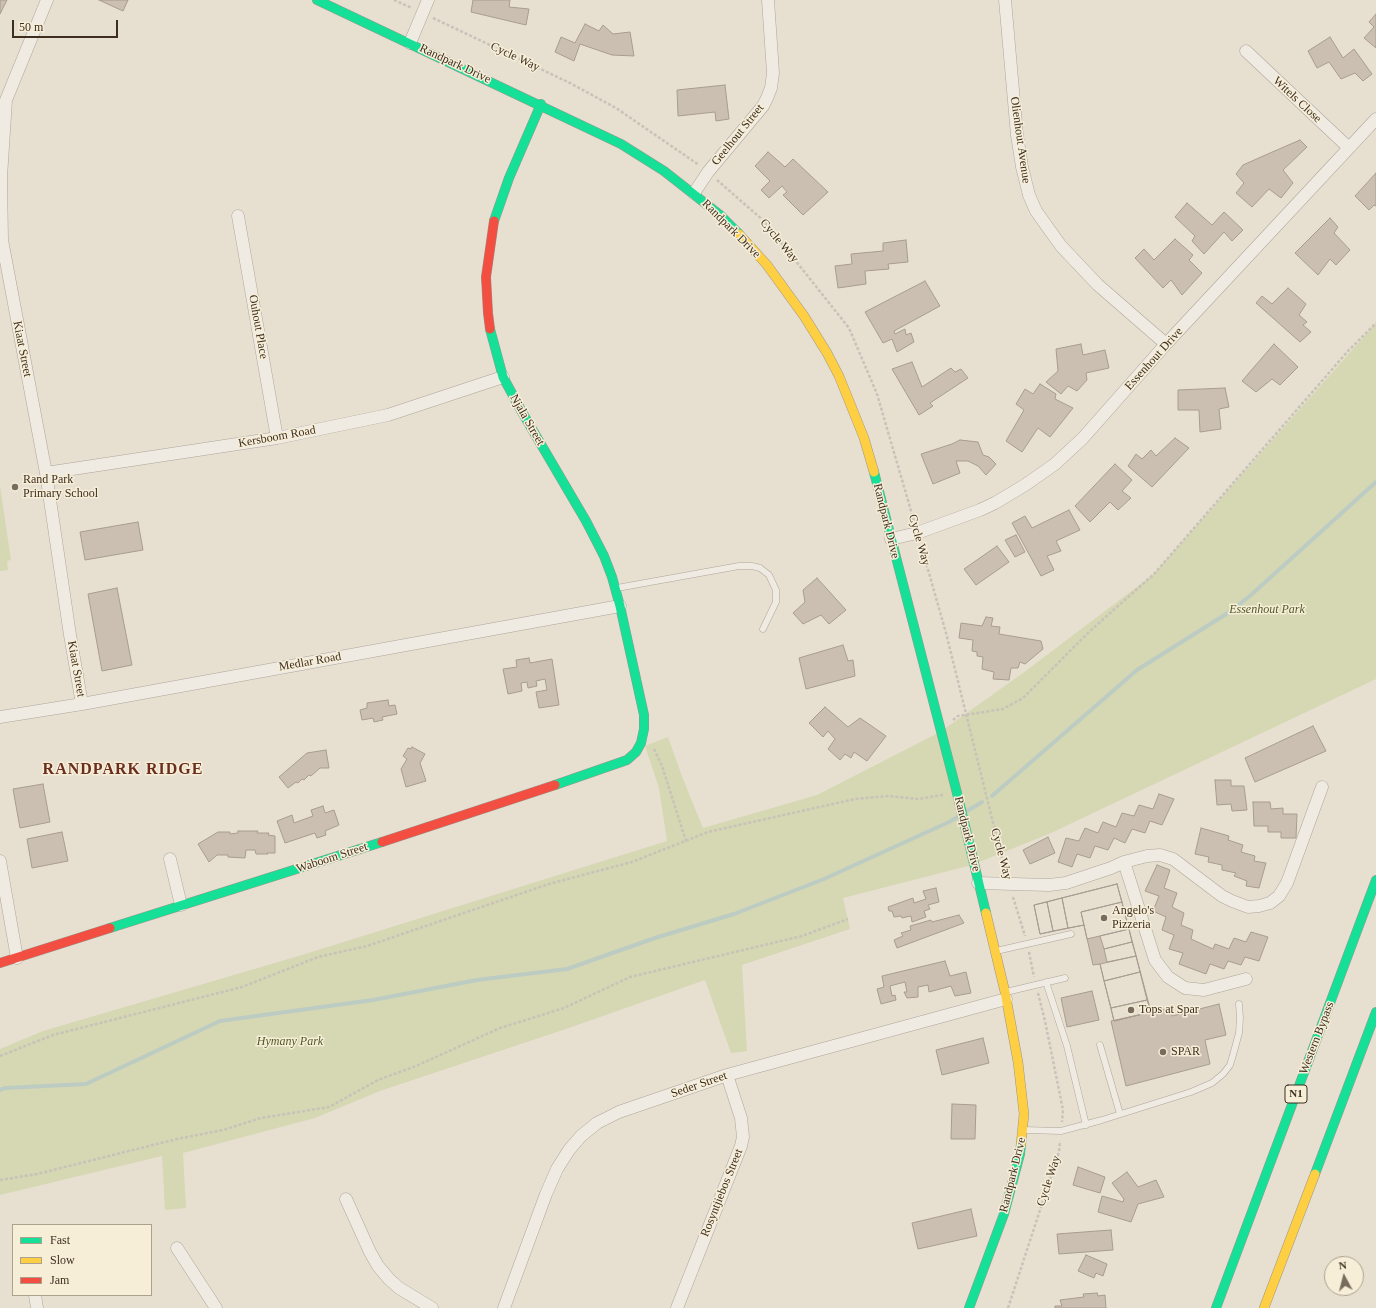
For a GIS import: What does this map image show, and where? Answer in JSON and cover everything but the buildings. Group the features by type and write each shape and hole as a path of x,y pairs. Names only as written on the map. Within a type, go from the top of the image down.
{"main road":[{"name":"Randpark Drive","path":"317,0 541,104 621,144 664,171 694,193 720,215 767,265 793,298 827,353 849,399 864,438 960,805 995,951 1018,1062 1024,1114 1020,1154 1004,1214 969,1308"},
{"name":"Njala Street","path":"541,104 502,196 492,225 486,277 488,313 493,340 503,377 586,521 604,556 612,577 641,700 644,729"},
{"name":"Waboom Street","path":"0,964 407,834 616,765 627,760 636,752 641,743 644,729"},
{"name":"Western Bypass","path":"1216,1308 1376,880"},
{"path":"1264,1308 1376,1012"}],"street":[{"name":"Kiaat Street","path":"47,0 3,99 1,241 46,473 82,704"},
{"path":"410,43 428,0"},
{"name":"Geelhout Street","path":"694,193 708,172 764,106 771,88 772,63 768,0"},
{"name":"Olienhout Avenue","path":"1005,0 1017,135 1028,194 1036,211 1061,246 1098,285 1166,344"},
{"name":"Witels Close","path":"1246,51 1349,148"},
{"name":"Essenhout Drive","path":"891,539 917,533 980,510 1025,485 1055,464 1083,438 1166,344 1376,119"},
{"name":"Ouhout Place","path":"238,216 277,438"},
{"name":"Kersboom Road","path":"46,473 277,438 388,415 503,377"},
{"name":"Medlar Road","path":"0,717 82,704 620,606"},
{"path":"978,883 1049,885 1066,883 1111,868 1124,862 1147,856 1160,855 1173,859 1222,896 1248,908 1270,903 1279,896 1287,883 1322,787"},
{"path":"170,859 181,905"},
{"path":"0,861 17,958"},
{"path":"1124,862 1155,960 1168,977 1185,988 1204,990 1246,979"},
{"name":"Seder Street","path":"504,1308 546,1194 557,1169 569,1150 581,1136 597,1123 619,1112 727,1076 1005,996"},
{"name":"Rosyntjiebos Street","path":"677,1308 741,1146 743,1130 741,1118 727,1076"},
{"path":"346,1199 378,1266 399,1288 432,1308"},
{"path":"177,1248 216,1308"},
{"path":"35,1296 37,1308"}],"lane":[{"path":"615,588 739,566 752,566 760,568 769,575 776,590 776,602 763,629"},
{"path":"995,951 1072,934"},
{"path":"1005,996 1036,985 1065,978"},
{"path":"1046,982 1067,1046 1086,1125"},
{"path":"1023,1130 1061,1131 1086,1125 1191,1092 1212,1083 1223,1074 1230,1065 1239,1033 1239,1004"},
{"path":"1100,1045 1120,1114"}],"path":[{"name":"Cycle Way","path":"394,0 570,83 616,108 697,163 764,221 849,328 877,394 946,633 1000,854 1027,943 1063,1110 1059,1152 1008,1308"},
{"path":"950,722 958,716 1003,709 1023,698 1090,631 1154,574 1348,351 1376,323"},
{"path":"644,729 662,766 686,841"},
{"path":"0,1056 53,1034 242,987 318,957 367,946 549,884 632,862 708,832 855,799 888,796 918,799 957,793"},
{"path":"0,1180 37,1174 177,1139 223,1130 261,1118 329,1107 378,1080 416,1066 500,1028 564,1008 630,977 802,936 848,920"}],"green space":[{"name":"Hymany Park","path":"1376,323 1376,679 1051,833 972,865 843,898 850,929 742,965 747,1051 731,1053 705,980 569,1028 380,1091 315,1118 183,1153 186,1208 165,1210 162,1156 0,1195 0,1049 43,1031 302,955 667,841 659,788 645,746 668,737 703,828 817,795 940,732 1023,673 1154,574"},
{"path":"0,486 11,560 7,561 8,570 0,571"}],"waterway":[{"path":"992,796 1137,670 1231,611 1251,595 1376,482"},
{"path":"967,811 982,802"},
{"path":"0,1090 5,1088 86,1084 220,1021 373,1000 477,980 567,969 655,938 734,914 824,879 949,822 959,816"}],"traffic: fast":[{"path":"317,0 621,144 664,171 720,215 739,234"},
{"path":"494,221 509,178 541,104"},
{"path":"490,329 503,377 586,521 604,556 612,577 620,606 644,715 644,729 641,743 636,752 627,760 555,785"},
{"path":"874,472 957,793 986,913"},
{"path":"110,928 382,842"},
{"path":"1216,1308 1376,880"},
{"path":"1315,1174 1376,1012"},
{"path":"969,1308 1004,1214 1020,1154 1021,1144"}],"traffic: slow":[{"path":"739,234 767,265 804,316 827,353 839,376 864,438 874,472"},
{"path":"986,913 1005,992 1018,1062 1024,1114 1021,1144"},
{"path":"1264,1308 1315,1174"}],"traffic: jam":[{"path":"490,329 486,277 494,221"},
{"path":"382,842 555,785"},
{"path":"0,963 110,928"}],"place":[{"name":"Rand Park Primary School","path":"15,487"},
{"name":"Angelo's Pizzeria","path":"1104,918"},
{"name":"Tops at Spar","path":"1131,1010"},
{"name":"SPAR","path":"1163,1052"}],"district":[{"name":"RANDPARK RIDGE","path":"123,770"}],"park label":[{"name":"Essenhout Park","path":"1267,610"}]}
